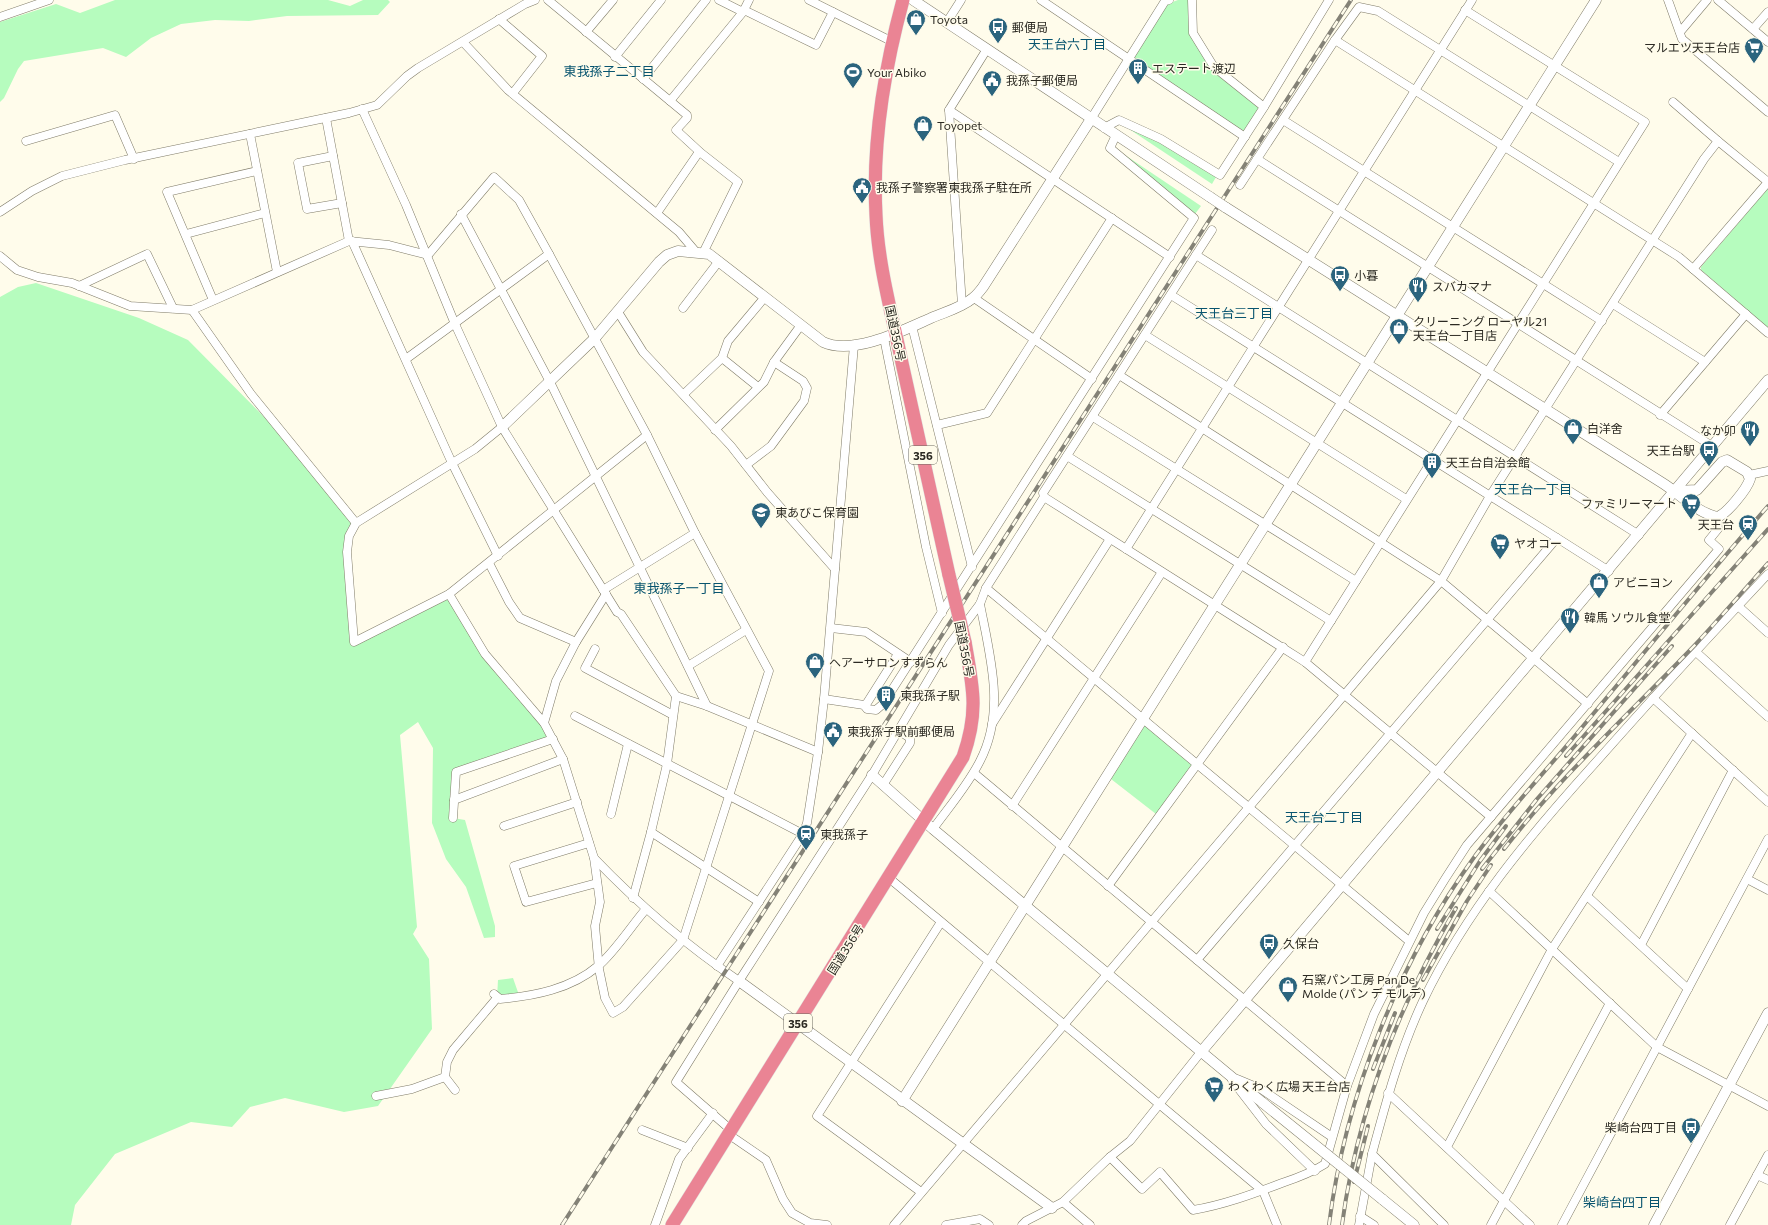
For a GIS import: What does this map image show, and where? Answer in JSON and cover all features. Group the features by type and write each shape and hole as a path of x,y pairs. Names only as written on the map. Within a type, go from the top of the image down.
{"highway":[{"name":"国道356号","path":"672,1225 889,878 929,825 964,757 973,727 974,693 965,642 890,336 878,242 875,187 881,97 891,41 902,0"}],"street":[{"path":"0,17 49,0"},
{"path":"0,212 32,191 62,176 326,118 377,105 414,71 500,19 535,0"},
{"path":"548,0 687,115 687,118 676,130 699,152 738,182 700,252"},
{"path":"586,32 613,0"},
{"path":"616,57 661,0"},
{"path":"643,79 706,0"},
{"path":"719,0 816,45 833,12"},
{"path":"670,101 743,11 749,0"},
{"path":"809,0 891,41"},
{"path":"913,0 1225,207 1676,491 1684,500 1717,517"},
{"path":"946,22 961,0"},
{"path":"1041,0 1245,137"},
{"path":"647,435 449,594 354,642 347,552 349,536 356,523 475,450 502,427 595,338 650,272 667,255 678,251 709,254 801,325 831,346 854,345 890,336 962,305 974,298 983,287 1053,179 1166,0"},
{"path":"1192,0 1193,33 1214,67 1264,108"},
{"path":"1104,128 1119,120 1161,139 1220,175 1264,108 1329,0"},
{"path":"1126,549 1472,0"},
{"path":"902,1101 1063,848 1596,0"},
{"path":"1668,0 1682,39 1768,112"},
{"path":"1680,32 1707,0"},
{"path":"1718,0 1768,42"},
{"path":"1240,186 1335,40 1359,7 1378,10 1620,162"},
{"path":"1305,662 1406,499 1458,420 1645,122 1465,10"},
{"path":"1753,30 1768,12"},
{"path":"500,19 542,56 513,93"},
{"path":"1335,40 1652,240 1693,269 1768,333"},
{"path":"463,42 501,83 679,232 700,252"},
{"path":"962,305 949,110 987,49"},
{"path":"1673,102 1768,182 1693,269"},
{"path":"362,109 428,255 455,324 502,427 617,612 621,614 676,696 707,706 818,752"},
{"path":"949,110 1170,257"},
{"path":"26,141 115,115 134,159"},
{"path":"326,118 350,241 406,360 452,463 498,556"},
{"path":"1283,120 1602,321"},
{"path":"250,134 277,272"},
{"path":"824,699 864,705 867,709 876,710 883,704 1194,218 1110,148 1116,136"},
{"path":"894,1225 1441,581 1490,496 1704,159 1718,141"},
{"path":"656,213 699,152"},
{"path":"333,156 298,163 307,209 342,203"},
{"path":"1257,159 1660,415 1712,446"},
{"path":"213,300 167,192 257,171"},
{"path":"428,255 461,214 494,177 519,200 647,435 695,533 769,671 683,940 623,1008 613,1013 605,998 599,966 595,926 600,902 594,858 563,759 544,723 485,654 449,594"},
{"path":"186,234 266,213"},
{"path":"461,214 550,382 707,706"},
{"path":"938,425 987,413 1112,218"},
{"path":"827,1225 810,1223 792,1213 783,1199 766,1160 729,1132 713,1113 676,1082 739,981 872,775 949,646 980,604 986,588 1044,498 1043,493 1212,230"},
{"path":"0,256 17,270 38,277 72,283 130,306 192,310 350,241 389,245 428,255"},
{"path":"78,286 147,254 173,308"},
{"path":"406,360 549,254"},
{"path":"1196,255 1639,535"},
{"path":"683,308 719,261"},
{"path":"1171,295 1609,571"},
{"path":"684,394 722,358 728,341 766,297"},
{"path":"974,298 1092,378"},
{"path":"1613,304 1705,362"},
{"path":"192,310 256,400 356,523"},
{"path":"618,312 643,352 684,394 731,446 803,534 835,569"},
{"path":"1660,415 1746,314"},
{"path":"715,430 764,382 774,362 801,325"},
{"path":"912,326 938,425 972,567"},
{"path":"1145,335 1406,499"},
{"path":"890,336 926,547 942,613"},
{"path":"717,966 803,834 807,824 818,752 831,628 854,345"},
{"path":"722,358 758,387"},
{"path":"746,465 771,446 804,401 807,388 803,381 774,362"},
{"path":"1120,375 1441,581 1588,704"},
{"path":"1022,1225 1026,1221 1063,1202 1130,1140 1245,1000 1609,571 1768,380"},
{"path":"1093,417 1356,581"},
{"path":"1067,456 1331,621"},
{"path":"1676,491 1698,490 1724,460 1735,464 1749,475"},
{"path":"1749,475 1768,471"},
{"path":"1717,517 1722,515 1745,489 1750,479 1749,475"},
{"path":"1044,498 1305,662 1491,817"},
{"path":"1110,1157 1142,1189 1160,1172 1192,1210 1214,1206 1263,1191 1314,1171 1325,1164 1347,1086 1374,1014 1424,913 1463,851 1719,549 1709,540 1718,529 1717,517"},
{"path":"544,723 556,681 576,642 605,592 639,568 695,533"},
{"path":"1197,960 1557,538"},
{"path":"991,726 1048,639 1110,539"},
{"path":"489,563 509,602 520,618 576,642"},
{"path":"1012,806 1162,572"},
{"path":"1359,1225 1372,1154 1399,1059 1424,1001 1452,947 1503,872 1551,812 1653,698 1768,574"},
{"path":"986,588 1294,847 1409,941"},
{"path":"929,825 974,773 983,754 991,726 995,696 994,678 980,604"},
{"path":"1738,606 1768,633"},
{"path":"831,628 866,632 911,662"},
{"path":"688,666 746,630"},
{"path":"1108,886 1283,647"},
{"path":"595,649 585,668 673,715"},
{"path":"1696,652 1768,717"},
{"path":"864,705 867,703 898,654"},
{"path":"633,898 651,832 666,764 676,696"},
{"path":"1653,698 1768,802"},
{"path":"575,716 803,834"},
{"path":"883,785 910,743 910,738 899,731"},
{"path":"1447,1147 1552,949 1692,733"},
{"path":"453,818 456,772 553,739"},
{"path":"612,814 628,744"},
{"path":"454,800 563,759"},
{"path":"1641,945 1733,770"},
{"path":"974,773 1347,1086"},
{"path":"872,775 929,825 1230,1076 1414,1225"},
{"path":"504,826 577,802"},
{"path":"651,832 759,902"},
{"path":"1562,1225 1768,839"},
{"path":"589,843 514,866 526,902 597,882"},
{"path":"594,858 633,898 717,966 1052,1208"},
{"path":"889,878 1263,1191 1277,1225"},
{"path":"1747,879 1768,890"},
{"path":"1490,891 1658,1047 1768,1106"},
{"path":"1587,896 1688,989"},
{"path":"455,1090 445,1077 447,1062 453,1050 496,996 500,999 536,996 576,981 599,966 646,909"},
{"path":"921,1192 817,1116 941,922"},
{"path":"1491,1225 1610,1003"},
{"path":"1654,1225 1768,1013"},
{"path":"1230,1076 1261,1089 1332,1137"},
{"path":"1230,1076 1266,1124 1314,1171"},
{"path":"376,1096 412,1089 445,1077"},
{"path":"1388,1094 1530,1225"},
{"path":"655,1225 679,1159 713,1113"},
{"path":"642,1130 688,1148"},
{"path":"1372,1154 1444,1225"},
{"path":"1730,1225 1768,1155"},
{"path":"1757,1175 1768,1180"},
{"path":"1063,1202 1090,1225"},
{"path":"1360,1216 1374,1225"},
{"path":"946,1225 980,1219 989,1225"}],"green space":[{"path":"115,0 328,0 350,6 363,0 388,0 390,2 378,15 287,16 249,21 215,20 181,24 151,38 126,57 103,48 24,61 18,69 4,98 0,102 0,22 56,4 80,13"},
{"path":"1178,0 1189,0 1191,34 1212,69 1261,108 1245,134 1132,58 1167,4"},
{"path":"1120,123 1159,142 1216,177 1212,184"},
{"path":"1116,149 1201,206 1195,214"},
{"path":"1768,188 1768,328 1701,270 1701,267"},
{"path":"36,283 139,318 188,340 288,441 356,523 347,552 355,642 449,594 485,654 553,739 456,772 453,818 465,820 495,926 495,937 484,938 466,887 446,859 432,823 433,748 418,722 400,735 417,927 413,934 429,959 432,1029 378,1106 344,1112 285,1098 250,1107 232,1127 191,1122 115,1154 75,1205 71,1225 0,1225 0,297 18,287"},
{"path":"1145,725 1193,766 1156,814 1111,779"},
{"path":"513,978 520,998 497,998 498,980"}],"railway":[{"path":"562,1225 1351,0"},
{"path":"1329,1225 1337,1176 1348,1128 1362,1079 1400,985 1422,940 1448,897 1488,838 1768,506"},
{"path":"1566,756 1768,529"},
{"path":"1504,849 1549,795 1695,645 1768,563"},
{"path":"1482,869 1537,799 1672,646"},
{"path":"1437,929 1480,861 1506,826"},
{"path":"1423,980 1467,901 1491,865"},
{"path":"1342,1225 1358,1141 1383,1060 1416,983 1456,908"},
{"path":"1373,1069 1395,1013"},
{"path":"1354,1182 1368,1126"}],"place":[{"name":"Toyota","path":"916,36"},
{"name":"郵便局","path":"998,44"},
{"name":"マルエツ天王台店","path":"1754,64"},
{"name":"エステート渡辺","path":"1138,85"},
{"name":"Your Abiko","path":"853,89"},
{"name":"我孫子郵便局","path":"992,97"},
{"name":"Toyopet","path":"923,142"},
{"name":"我孫子警察署東我孫子駐在所","path":"862,204"},
{"name":"小暮","path":"1340,292"},
{"name":"スバカマナ","path":"1418,303"},
{"name":"クリーニング ローヤル21 天王台一丁目店","path":"1399,345"},
{"name":"白洋舍","path":"1573,445"},
{"name":"なか卯","path":"1750,447"},
{"name":"天王台駅","path":"1709,467"},
{"name":"天王台自治会館","path":"1432,479"},
{"name":"ファミリーマート","path":"1691,520"},
{"name":"東あびこ保育園","path":"761,529"},
{"name":"天王台","path":"1748,541"},
{"name":"ヤオコー","path":"1500,560"},
{"name":"アビニヨン","path":"1599,599"},
{"name":"韓馬 ソウル食堂","path":"1570,634"},
{"name":"ヘアーサロンすずらん","path":"815,679"},
{"name":"東我孫子駅","path":"886,712"},
{"name":"東我孫子駅前郵便局","path":"833,748"},
{"name":"東我孫子","path":"806,851"},
{"name":"久保台","path":"1269,960"},
{"name":"石窯パン工房 Pan De Molde (パン デ モルデ)","path":"1288,1003"},
{"name":"わくわく広場 天王台店","path":"1214,1103"},
{"name":"柴崎台四丁目","path":"1691,1144"}],"district":[{"name":"天王台六丁目","path":"1067,44"},
{"name":"東我孫子二丁目","path":"609,71"},
{"name":"天王台三丁目","path":"1234,313"},
{"name":"天王台一丁目","path":"1533,489"},
{"name":"東我孫子一丁目","path":"679,588"},
{"name":"天王台二丁目","path":"1324,817"},
{"name":"柴崎台四丁目","path":"1622,1202"}]}
